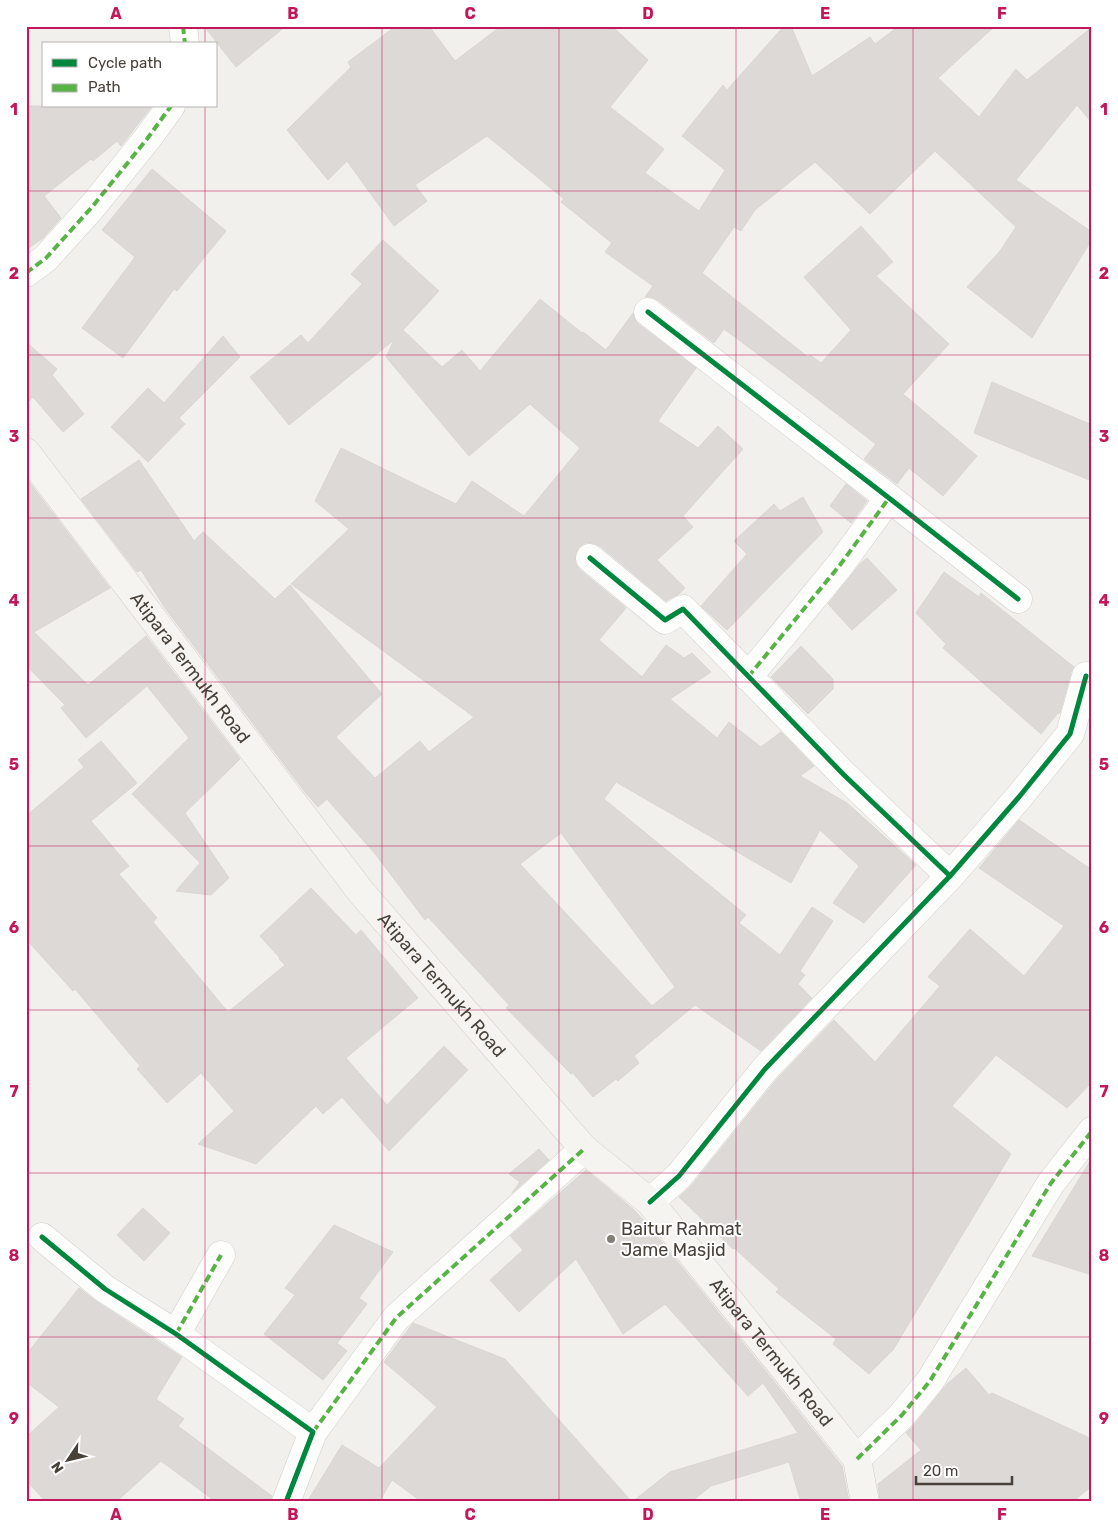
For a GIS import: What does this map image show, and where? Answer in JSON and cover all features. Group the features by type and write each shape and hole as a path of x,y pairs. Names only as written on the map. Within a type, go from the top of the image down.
{"main road":[{"name":"Atipara Termukh Road","path":"26,452 361,892 584,1149 650,1202 857,1459 865,1502"}],"street":[{"path":"183,26 185,42"},
{"path":"26,273 46,258 92,207 170,108"},
{"path":"648,312 1018,599"},
{"path":"748,677 840,565 889,498"},
{"path":"590,558 665,620 683,609 844,775 950,876"},
{"path":"650,1202 679,1176 765,1069 950,876 1019,797 1070,734 1086,676"},
{"path":"857,1459 902,1415 930,1380 1051,1183 1092,1131"},
{"path":"286,1502 313,1432 396,1318 584,1149"},
{"path":"42,1237 105,1289 176,1334 313,1432"},
{"path":"176,1334 221,1255"}],"building":[{"path":"204,26 286,26 236,67"},
{"path":"396,26 429,26 455,61 501,26 612,26 648,60 610,107 664,149 645,173 699,211 725,170 682,136 723,85 727,90 784,26 791,26 812,76 870,37 875,44 899,26 995,26 938,78 979,117 1016,69 1027,80 1092,27 1092,123 1077,105 1016,180 1092,232 1092,239 1032,338 967,287 1000,251 1016,227 935,151 870,214 815,162 755,210 741,231 734,227 702,273 808,357 810,355 821,363 851,330 804,277 861,226 893,262 876,276 949,344 903,394 977,456 943,496 909,468 897,484 864,459 876,444 782,372 724,329 714,343 658,300 645,297 653,286 605,252 612,243 561,202 564,199 487,136 415,185 427,201 394,226 347,161 328,180 287,130 351,67 348,62"},
{"path":"26,106 42,106 42,108 150,108 121,146 117,141 93,161 91,159 44,196 61,218 43,238 26,250"},
{"path":"152,169 226,231 177,291 174,289 123,358 82,328 135,257 102,230"},
{"path":"383,240 439,291 403,330 442,367 462,350 480,371 540,299 606,350 633,313 638,324 696,368 658,421 698,448 718,426 743,449 683,516 693,527 657,560 685,588 679,594 666,601 600,546 593,543 585,543 578,548 575,556 576,564 580,570 626,608 599,640 642,677 666,645 684,658 692,653 711,672 670,699 717,738 729,722 761,747 781,732 814,766 800,776 847,803 916,865 864,923 833,903 859,866 820,830 791,883 616,782 604,799 746,915 739,923 780,955 812,907 833,921 800,971 805,975 798,984 812,998 761,1051 695,1005 634,1056 639,1063 618,1081 616,1079 593,1097 573,1073 571,1074 506,1008 509,1005 428,917 425,920 376,855 327,799 318,807 305,792 165,608 141,570 137,572 81,499 139,460 194,541 203,532 275,599 290,585 382,694 336,737 375,778 420,741 429,752 474,717 291,584 349,529 315,501 341,448 456,504 472,481 524,516 580,448 530,404 469,456 386,357 394,340 289,425 250,377 301,335 308,343 362,284 351,274","holes":["561,833 675,987 652,1006 520,864"]},
{"path":"223,336 240,357 179,418 185,424 148,462 111,427 148,388 164,403"},
{"path":"26,342 57,369 52,375 84,414 63,432 33,397 26,404"},
{"path":"992,382 1092,425 1092,481 974,433"},
{"path":"26,478 110,588 34,632 88,685 146,636 240,759 185,813 229,878 211,895 176,891 200,863 132,794 189,738 147,686 86,738 61,708 65,705 26,665"},
{"path":"846,484 867,501 851,523 830,506"},
{"path":"803,497 823,532 727,630 701,606 747,554 734,541 774,504 780,511"},
{"path":"867,558 897,590 852,630 828,604"},
{"path":"944,572 979,597 981,593 1074,667 1060,713 1041,734 943,648 946,644 916,613"},
{"path":"801,646 833,679 833,689 808,714 771,677"},
{"path":"101,741 137,783 91,821 129,866 119,874 157,918 153,922 228,1012 285,965 260,936 311,888 356,935 361,930 418,998 346,1058 387,1105 444,1046 468,1070 389,1151 342,1097 323,1114 316,1106 256,1164 198,1144 234,1111 201,1073 167,1103 137,1069 140,1066 75,989 73,991 26,939 26,816 84,767 78,760"},
{"path":"1019,820 1092,870 1092,1082 1067,1108 996,1055 952,1106 1011,1154 893,1350 869,1374 833,1344 836,1339 776,1292 779,1289 733,1249 679,1197 691,1186 777,1079 834,1020 875,1062 940,986 928,977 970,929 1024,976 1064,926 979,868"},
{"path":"539,1149 549,1160 512,1193 520,1182 509,1174"},
{"path":"1092,1158 1092,1275 1032,1256"},
{"path":"586,1170 633,1209 649,1226 842,1466 849,1502 801,1502 789,1462 711,1486 691,1502 632,1502 670,1472 798,1433 763,1383 748,1396 665,1304 623,1334 576,1259 519,1312 490,1280 523,1250 510,1236"},
{"path":"143,1208 170,1233 144,1261 117,1235"},
{"path":"334,1225 393,1252 359,1298 367,1304 337,1343 347,1351 323,1380 264,1334 295,1295 285,1288"},
{"path":"79,1288 97,1302 182,1357 156,1399 184,1419 178,1426 272,1496 271,1502 216,1502 161,1461 116,1502 46,1502 26,1480 26,1437 59,1407 26,1382 26,1355"},
{"path":"413,1323 505,1359 632,1502 422,1502 392,1480 379,1502 307,1502 342,1445 379,1468 437,1407 384,1362"},
{"path":"966,1368 989,1395 992,1393 1092,1439 1092,1486 1072,1502 880,1502 878,1484 921,1450 906,1433 947,1384"}],"marked path":[{"path":"183,26 185,42"},
{"path":"26,273 46,258 92,207 170,108"},
{"path":"748,677 840,565 889,498"},
{"path":"857,1459 902,1415 930,1381 1051,1183 1092,1131"},
{"path":"313,1432 396,1318 584,1149"},
{"path":"176,1334 221,1255"}],"cycle path":[{"path":"648,312 1018,599"},
{"path":"590,558 665,620 683,609 844,775 950,876"},
{"path":"650,1202 679,1176 765,1069 950,876 1019,797 1070,734 1086,676"},
{"path":"42,1237 105,1289 176,1334 313,1432 286,1502"}],"place":[{"name":"Baitur Rahmat Jame Masjid","path":"611,1239"}]}
